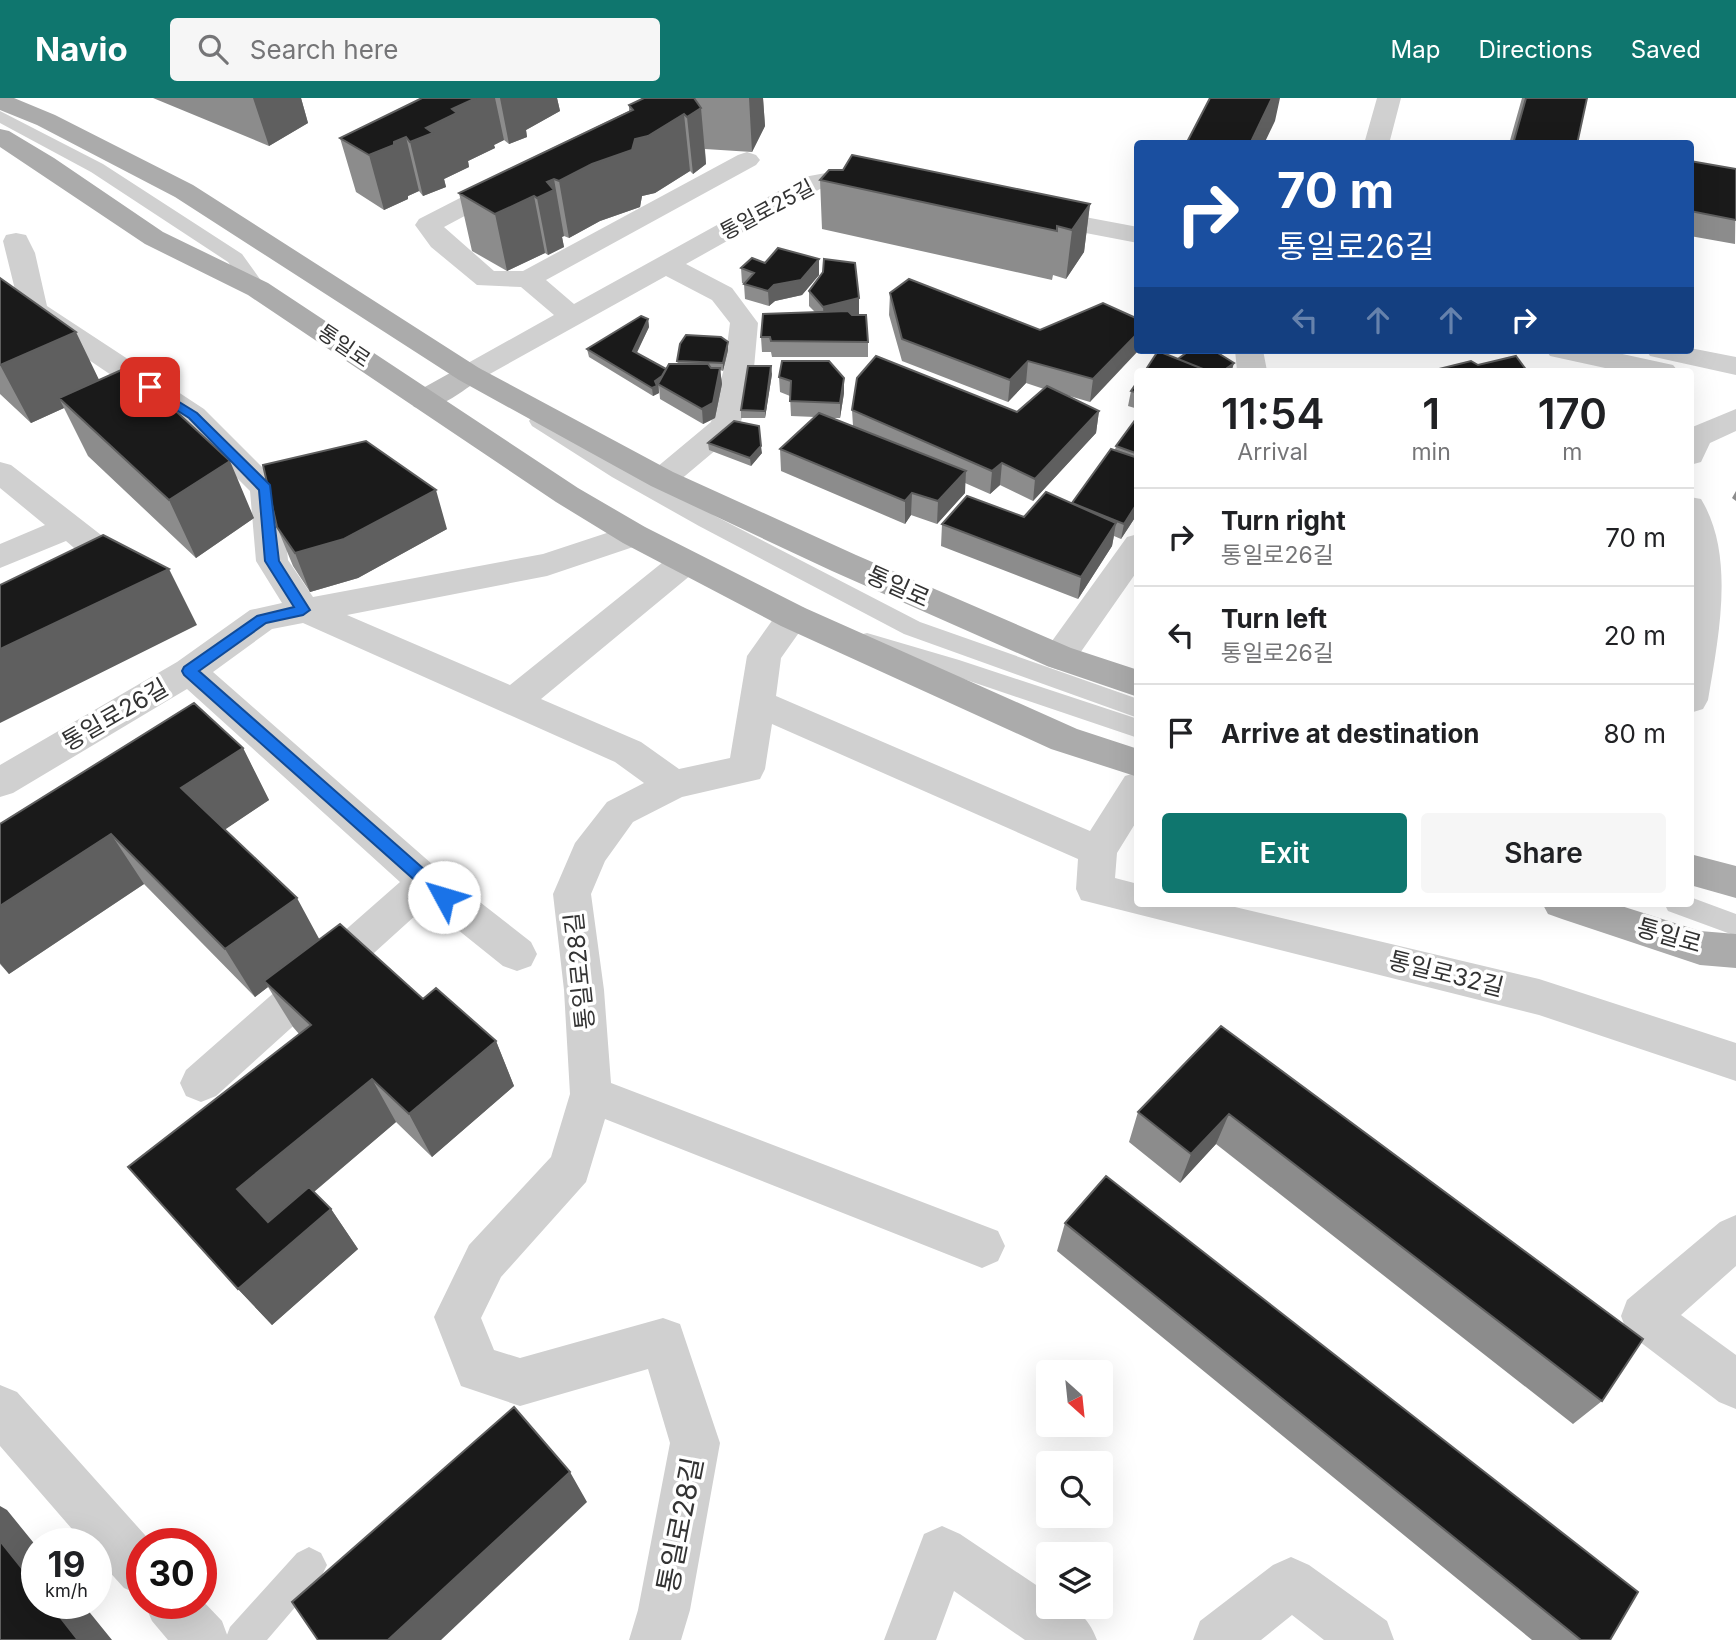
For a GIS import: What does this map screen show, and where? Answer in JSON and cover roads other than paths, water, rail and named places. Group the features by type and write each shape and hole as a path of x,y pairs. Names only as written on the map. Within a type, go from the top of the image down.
{"main road":[{"name":"통일로","path":"0,101 46,120 184,191 469,374 662,479 823,554 1059,657 1134,683"},
{"name":"통일로","path":"0,136 45,163 154,238 258,289 567,495 634,535 806,622 1064,739 1134,763"},
{"path":"425,400 469,374"},
{"path":"1694,870 1736,882"},
{"name":"통일로","path":"1574,907 1700,948 1736,951"}],"street":[{"path":"1377,140 1389,98"},
{"path":"534,169 428,225 441,241 487,279 528,279 747,160"},
{"name":"통일로25길","path":"469,374 813,182 842,178 895,189"},
{"path":"1016,212 1134,234"},
{"path":"16,241 34,310 193,416 265,488 272,561 303,610 628,752 673,785"},
{"path":"662,479 725,426 739,368 744,323 722,294 666,265"},
{"path":"528,279 573,317"},
{"path":"1580,354 1648,368"},
{"path":"1679,354 1736,366"},
{"path":"1694,378 1736,386"},
{"path":"1694,445 1697,437 1736,419"},
{"path":"0,472 133,578"},
{"path":"1694,521 1702,548 1704,618 1694,677"},
{"path":"0,557 69,527"},
{"name":"통일로26길","path":"0,783 190,671 262,619 547,565 634,535"},
{"path":"1059,657 1134,551"},
{"path":"513,702 685,562"},
{"name":"통일로28길","path":"655,1640 664,1610 695,1443 663,1341 520,1382 478,1369 457,1317 485,1261 570,1168 591,1094 584,990 572,894 589,854 620,812 673,785 747,769 764,656 806,622"},
{"path":"190,671 426,883 517,954"},
{"path":"757,703 1098,851"},
{"path":"1134,792 1098,851 1095,889 1134,899"},
{"path":"201,1083 426,883"},
{"name":"통일로32길","path":"1168,907 1539,997 1736,1062"},
{"path":"591,1094 982,1246"},
{"path":"1736,1237 1644,1316 1736,1385"},
{"path":"0,1409 126,1552"},
{"path":"909,1640 942,1552 1071,1640"},
{"path":"1219,1640 1291,1583 1368,1640"},
{"path":"184,1619 203,1640"}],"lane":[{"path":"0,116 97,168 235,258 258,289"},
{"path":"469,374 620,472 912,628 1134,708"},
{"path":"806,622 951,666 1134,728"},
{"path":"1694,884 1736,890"},
{"path":"1688,907 1736,925"},
{"path":"243,1640 309,1565"}]}
